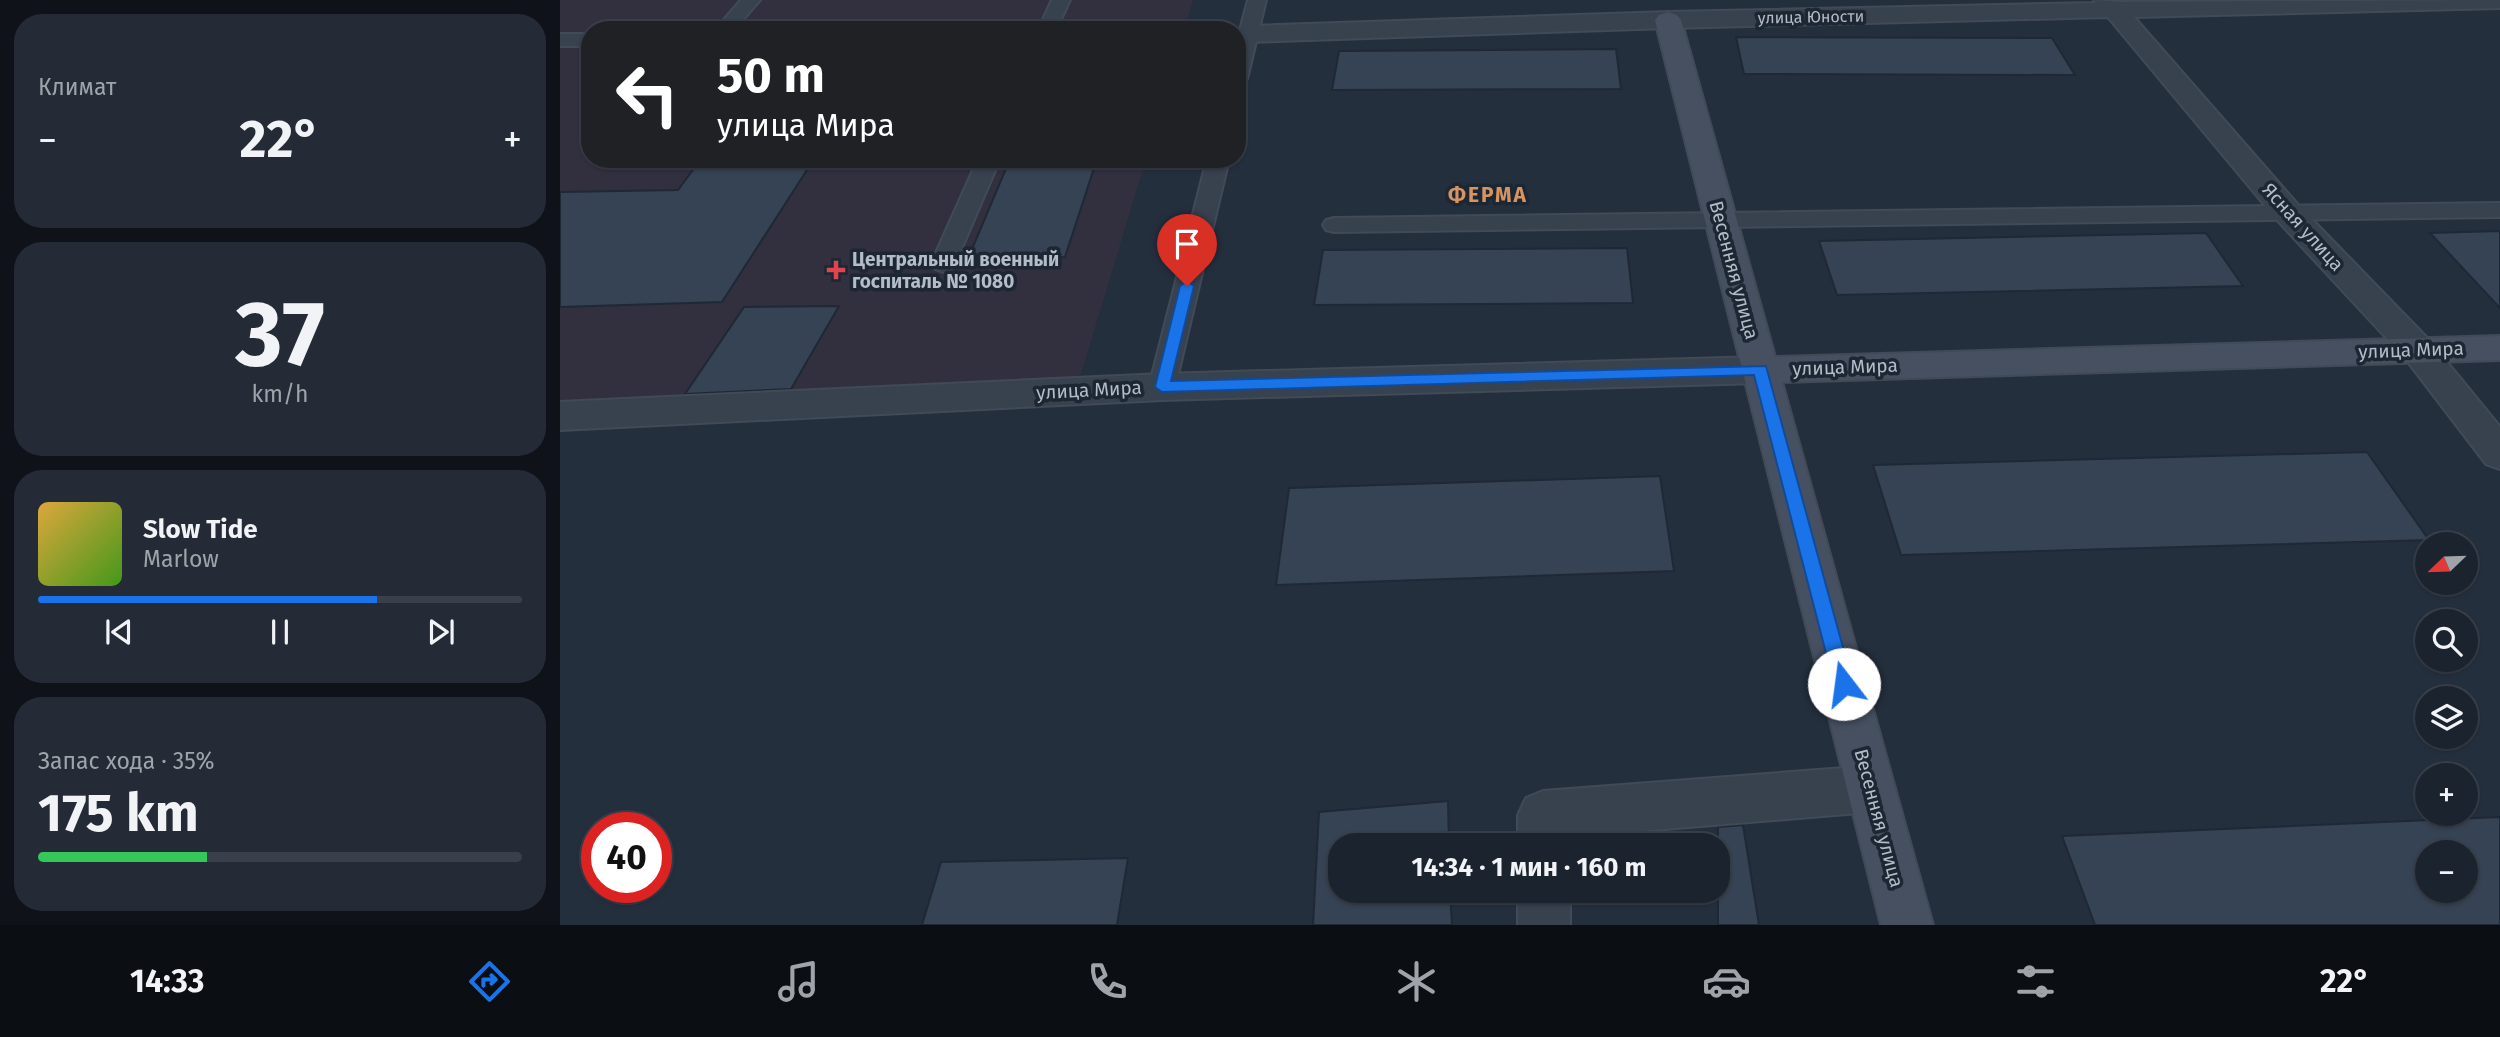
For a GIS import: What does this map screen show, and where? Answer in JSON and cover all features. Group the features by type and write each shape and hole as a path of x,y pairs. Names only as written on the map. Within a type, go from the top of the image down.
{"street":[{"name":"улица Юности","path":"1248,34 2110,5 2500,1"},
{"name":"Ясная улица","path":"2110,5 2289,214 2417,349 2500,454"},
{"name":"Весенняя улица","path":"1668,20 1907,925"},
{"name":"улица Мира","path":"560,416 1162,387 2500,348"},
{"path":"1543,833 1543,815 1871,789"},
{"path":"1544,903 1544,925"}],"lane":[{"path":"732,21 751,0"},
{"path":"1050,21 1061,0"},
{"path":"1246,42 1257,0"},
{"path":"560,40 581,40"},
{"path":"943,264 985,168"},
{"path":"1162,387 1216,168"},
{"path":"1334,225 2500,210"}],"shaded area":[{"name":"Центральный военный госпиталь № 1080","path":"560,0 1193,0 1187,21 581,21 581,168 1143,168 1079,380 560,401"}],"building":[{"path":"1736,37 2052,38 2075,75 1744,74"},
{"path":"1616,49 1621,89 1332,90 1339,51"},
{"path":"694,168 808,168 722,302 560,307 560,192 678,190"},
{"path":"1006,168 1094,168 1065,257 967,261"},
{"path":"2500,231 2500,308 2430,233"},
{"path":"2206,233 2243,286 1837,295 1819,241"},
{"path":"1627,248 1633,303 1314,305 1323,250"},
{"path":"839,306 791,389 685,394 744,307"},
{"path":"2367,452 2423,532 2415,532 2415,540 1901,555 1873,465"},
{"path":"1660,476 1674,571 1276,585 1289,488"},
{"path":"1448,801 1449,833 1328,833 1328,903 1451,903 1452,925 1313,925 1319,812"},
{"path":"2500,817 2500,925 2095,925 2062,836 2415,821 2415,826 2478,826 2478,818"},
{"path":"1743,825 1759,925 1718,925 1718,903 1730,903 1730,833 1718,833 1718,827"},
{"path":"1128,858 1117,925 922,925 941,862"}],"place":[{"name":"Центральный военный госпиталь № 1080","path":"836,270"}],"district":[{"name":"ФЕРМА","path":"1488,195"}],"route":[{"path":"1187,286 1162,387 1760,370 1844,684"}]}
